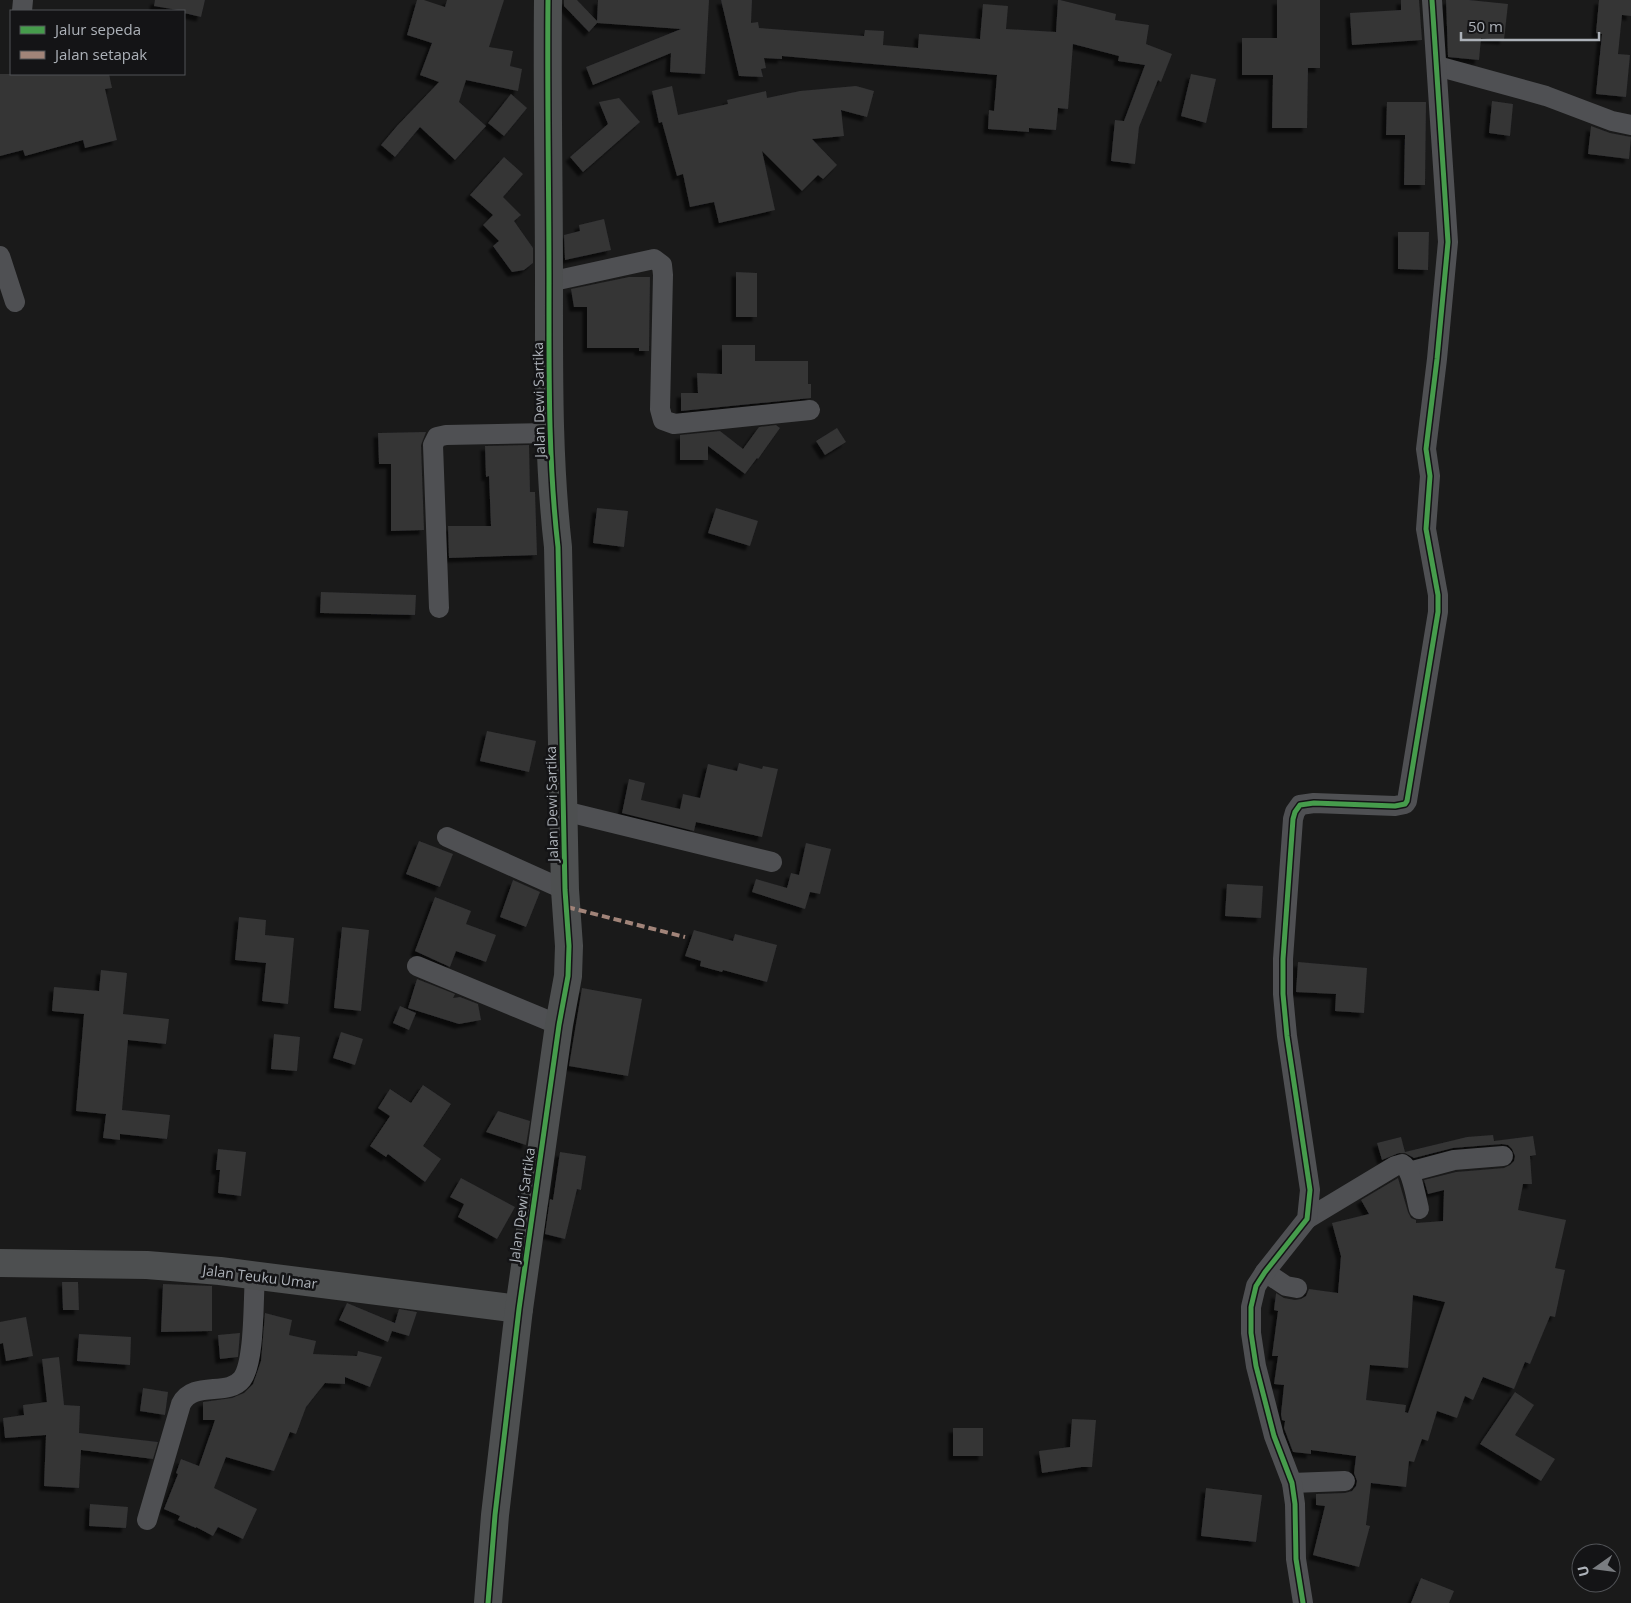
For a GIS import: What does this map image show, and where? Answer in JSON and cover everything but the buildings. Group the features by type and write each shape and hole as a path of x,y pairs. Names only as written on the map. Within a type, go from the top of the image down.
{"street":[{"name":"Jalan Dewi Sartika","path":"488,1603 495,1515 519,1309 559,1025 568,976 569,946 565,890 558,547 552,500 550,433 547,121 548,0"},
{"path":"1307,1219 1310,1190 1288,1045 1283,994 1293,819 1300,805 1314,803 1395,806 1405,804 1438,612 1438,595 1426,523 1430,476 1426,449 1448,242 1432,0"},
{"path":"1437,66 1546,96 1612,121 1631,125"},
{"path":"0,256 15,302"},
{"path":"549,282 654,259 662,265 660,409 663,420 674,424 810,410"},
{"path":"439,608 433,445 437,437 446,435 550,433"},
{"path":"564,811 772,862"},
{"path":"447,836 565,890"},
{"path":"417,966 559,1025"},
{"path":"1409,1172 1454,1160 1503,1156"},
{"path":"1302,1603 1296,1560 1295,1504 1292,1482 1274,1436 1256,1366 1251,1333 1251,1307 1256,1286 1307,1219 1395,1166 1402,1164 1406,1166 1419,1209"},
{"name":"Jalan Teuku Umar","path":"0,1263 147,1265 255,1276 519,1309"},
{"path":"1265,1272 1286,1286 1297,1288"},
{"path":"147,1520 185,1396 193,1392 231,1386 241,1381 247,1372 250,1357 255,1276"},
{"path":"1292,1482 1345,1480"}],"marked path":[{"path":"567,907 685,937"}],"cycle path":[{"path":"488,1603 495,1515 519,1309 559,1025 568,976 569,946 565,890 558,547 552,482 550,416 548,0"},
{"path":"1303,1603 1296,1559 1295,1504 1292,1483 1274,1436 1256,1366 1251,1333 1251,1307 1256,1286 1307,1219 1310,1190 1287,1036 1283,994 1283,959 1293,819 1300,805 1314,803 1395,806 1405,804 1438,612 1438,595 1426,529 1430,476 1426,449 1448,242 1432,0"}]}
